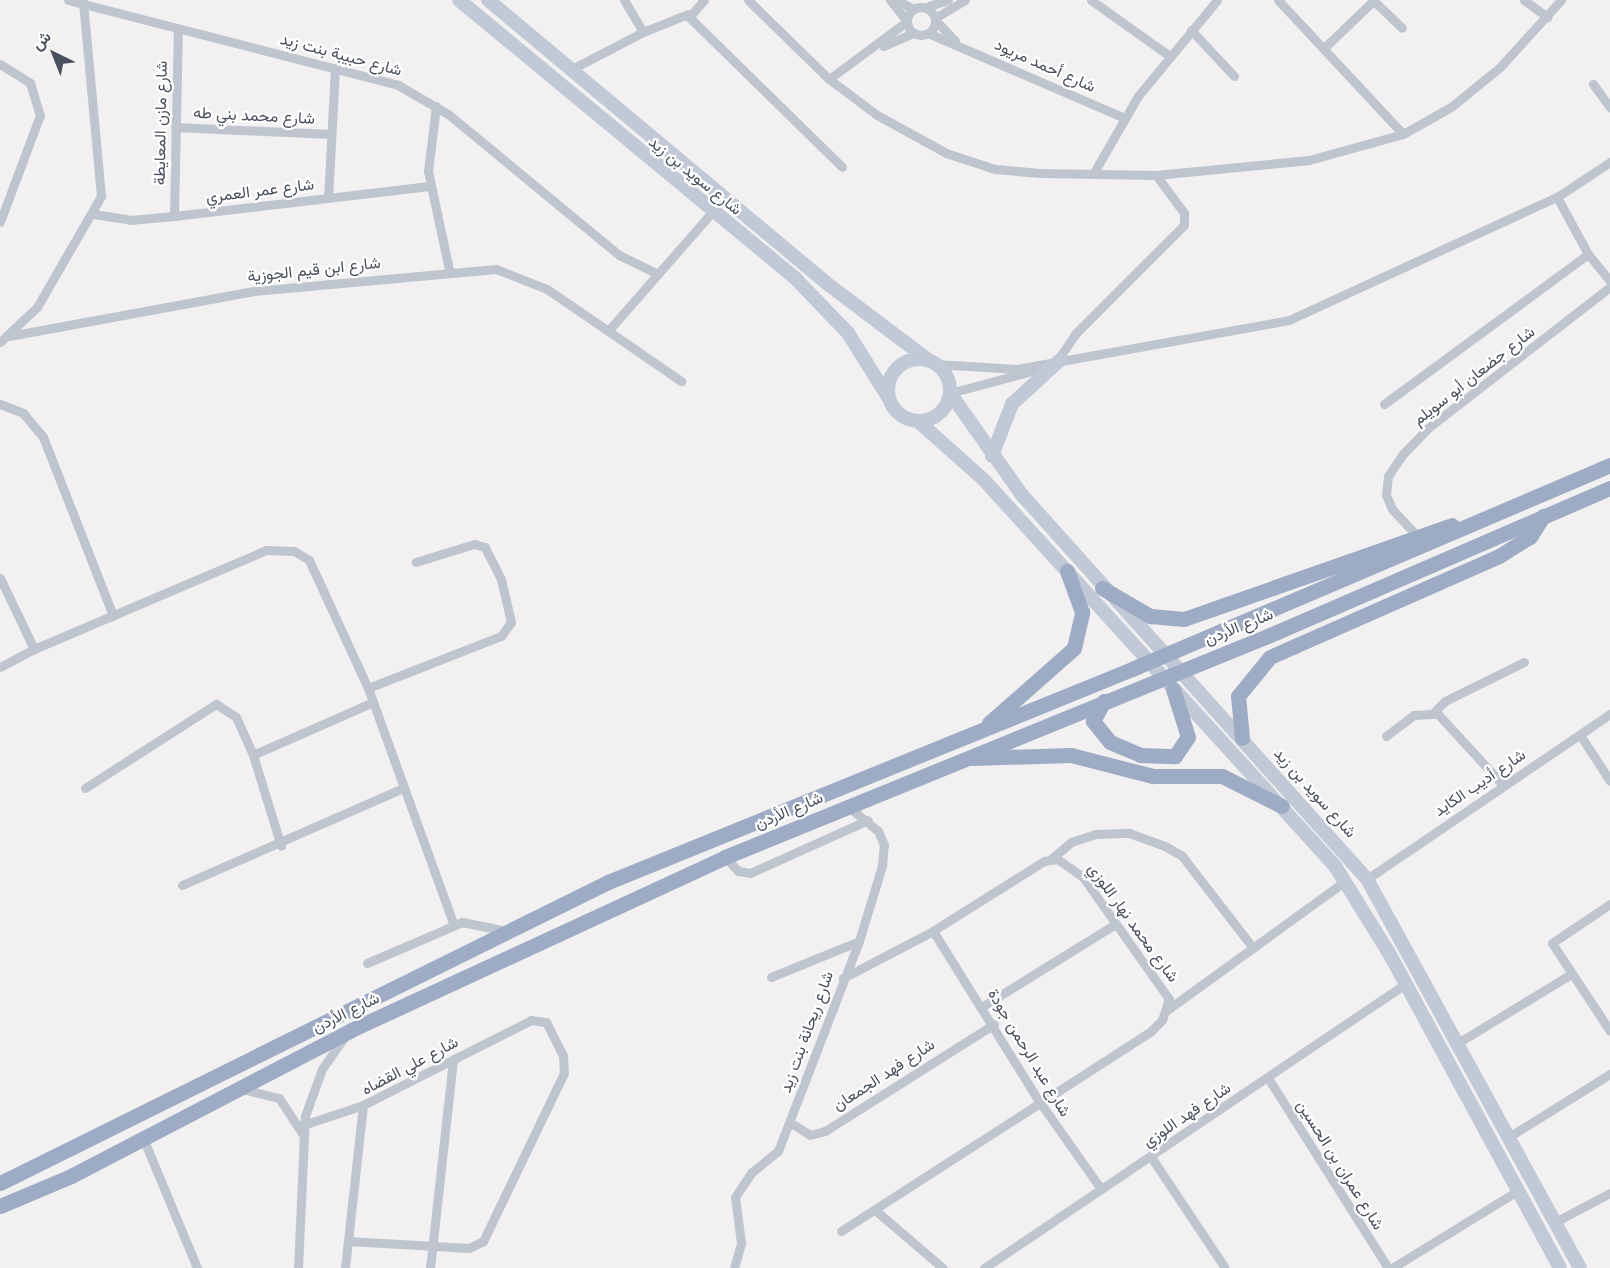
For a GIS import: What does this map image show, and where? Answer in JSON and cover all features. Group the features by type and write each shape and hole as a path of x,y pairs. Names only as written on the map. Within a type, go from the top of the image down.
{"highway":[{"path":"1102,588 1150,616 1184,619 1512,507 1610,465"},
{"name":"شارع الأردن","path":"0,1206 239,1089 351,1030 725,857 1107,700 1610,488"},
{"path":"1242,738 1238,696 1270,657 1499,556 1530,537 1543,516"},
{"name":"شارع الأردن","path":"0,1183 608,882 986,728 1420,539"},
{"path":"986,728 1074,648 1082,612 1067,571"},
{"path":"1107,700 1094,712 1099,733 1129,752 1175,756 1183,751 1188,737 1170,686"},
{"path":"964,758 1071,755 1153,776 1222,776 1282,806"}],"main road":[{"name":"شارع سويد بن زيد","path":"459,0 818,301 857,346 888,397"},
{"name":"شارع سويد بن زيد","path":"489,0 833,288 932,363"},
{"path":"992,456 1012,404 1060,360"},
{"path":"932,363 945,373 950,393 936,416 919,422 896,412 888,397 890,378 902,364 932,363"},
{"name":"شارع سويد بن زيد","path":"950,393 992,456 1102,588 1242,738 1368,879 1553,1223 1580,1268"},
{"name":"شارع سويد بن زيد","path":"919,422 984,480 1122,634 1282,806 1345,881 1405,984 1560,1268"}],"street":[{"name":"شارع حبيبة بنت زيد","path":"68,0 398,85 436,106 619,255 658,274"},
{"path":"624,0 643,32"},
{"path":"572,69 643,32 688,14 704,0"},
{"path":"748,0 829,79 897,127 974,163 1039,174 1156,175 1309,160 1403,134 1464,98 1547,17 1561,0"},
{"path":"890,0 914,33"},
{"path":"897,0 913,9 926,8 948,0"},
{"path":"829,79 878,48 914,33 928,33 935,19 965,0"},
{"path":"1090,0 1168,55"},
{"path":"1093,174 1124,118 1168,55 1217,0"},
{"path":"1278,0 1403,134"},
{"path":"1324,48 1373,0 1402,28"},
{"path":"1524,0 1547,17"},
{"path":"0,342 9,336 37,307 94,214 101,196 101,156 83,3"},
{"path":"926,8 935,19"},
{"path":"878,48 906,21 913,9"},
{"path":"688,14 842,167"},
{"name":"شارع أحمد مريود","path":"935,19 955,41"},
{"name":"شارع مازن المعايطة","path":"174,216 178,30"},
{"path":"1191,30 1234,76"},
{"name":"شارع أحمد مريود","path":"928,33 955,41 1124,118"},
{"path":"0,64 25,77 40,107 36,133 0,222"},
{"path":"328,198 335,68"},
{"path":"1593,84 1610,107"},
{"path":"436,106 429,186 449,270"},
{"name":"شارع محمد بني طه","path":"175,127 331,134"},
{"path":"932,363 1002,371 1288,320 1557,197 1610,162"},
{"path":"950,393 1060,360 1075,334 1184,225 1184,213 1156,175"},
{"name":"شارع عمر العمري","path":"94,214 130,220 429,186"},
{"path":"1557,197 1588,254 1610,281"},
{"path":"608,331 712,212"},
{"path":"1384,404 1588,254"},
{"name":"شارع ابن قيم الجوزية","path":"9,336 254,291 449,270 515,273 608,331 681,381"},
{"name":"شارع جضعان أبو سويلم","path":"1420,539 1386,495 1388,476 1402,455 1428,428 1610,287"},
{"path":"0,404 23,413 43,437 113,616"},
{"path":"368,688 501,636 511,622 501,579 484,547 474,544 416,562"},
{"path":"0,667 34,649 266,550 294,551 319,573 368,688 454,925"},
{"path":"0,578 34,649"},
{"path":"1436,714 1445,700 1524,663"},
{"path":"253,754 373,702"},
{"path":"85,788 206,706 224,707 236,717 253,754 281,846"},
{"path":"1386,736 1414,715 1436,714 1502,784"},
{"name":"شارع أديب الكايد","path":"1368,879 1502,784 1582,738 1610,714"},
{"path":"1582,738 1610,781"},
{"path":"182,885 281,846 403,788"},
{"name":"شارع ريحانة بنت زيد","path":"734,1268 741,1243 735,1197 752,1172 778,1151 843,978 860,941 885,853 882,838 868,820 847,806"},
{"path":"725,857 738,871 750,873 868,820"},
{"path":"843,978 933,931 1051,859 1071,842 1095,834 1129,833 1165,846 1187,863 1252,948"},
{"name":"شارع محمد نهار اللوزي","path":"841,1231 1039,1101 1151,1031 1167,1010 1163,984 1115,924 1075,868 1051,859"},
{"path":"1167,1010 1345,881"},
{"path":"1610,904 1553,941 1571,974 1610,1031"},
{"path":"367,963 454,925 480,922 507,931"},
{"path":"983,1006 1115,924"},
{"name":"شارع عبد الرحمن جودة","path":"933,931 994,1023 1039,1101 1101,1189"},
{"path":"771,977 860,941"},
{"path":"1456,1044 1571,974"},
{"name":"شارع فهد اللوزي","path":"984,1268 1405,984"},
{"name":"شارع علي القضاه","path":"345,1268 363,1105 531,1020 550,1027 563,1055 564,1073 500,1211 479,1244 433,1247"},
{"name":"شارع فهد الجمعان","path":"790,1123 804,1134 825,1131 994,1023"},
{"path":"298,1268 304,1136 302,1125 322,1069 351,1030"},
{"path":"430,1268 453,1059"},
{"path":"1508,1138 1610,1074"},
{"name":"شارع عمران بن الحسين","path":"1268,1078 1390,1268"},
{"path":"239,1089 279,1098 302,1125"},
{"path":"302,1125 363,1105"},
{"path":"143,1137 197,1268"},
{"path":"1151,1157 1225,1268"},
{"path":"1390,1268 1517,1191"},
{"path":"1553,1223 1610,1193"},
{"path":"875,1210 943,1268"},
{"path":"348,1240 433,1247"}]}
